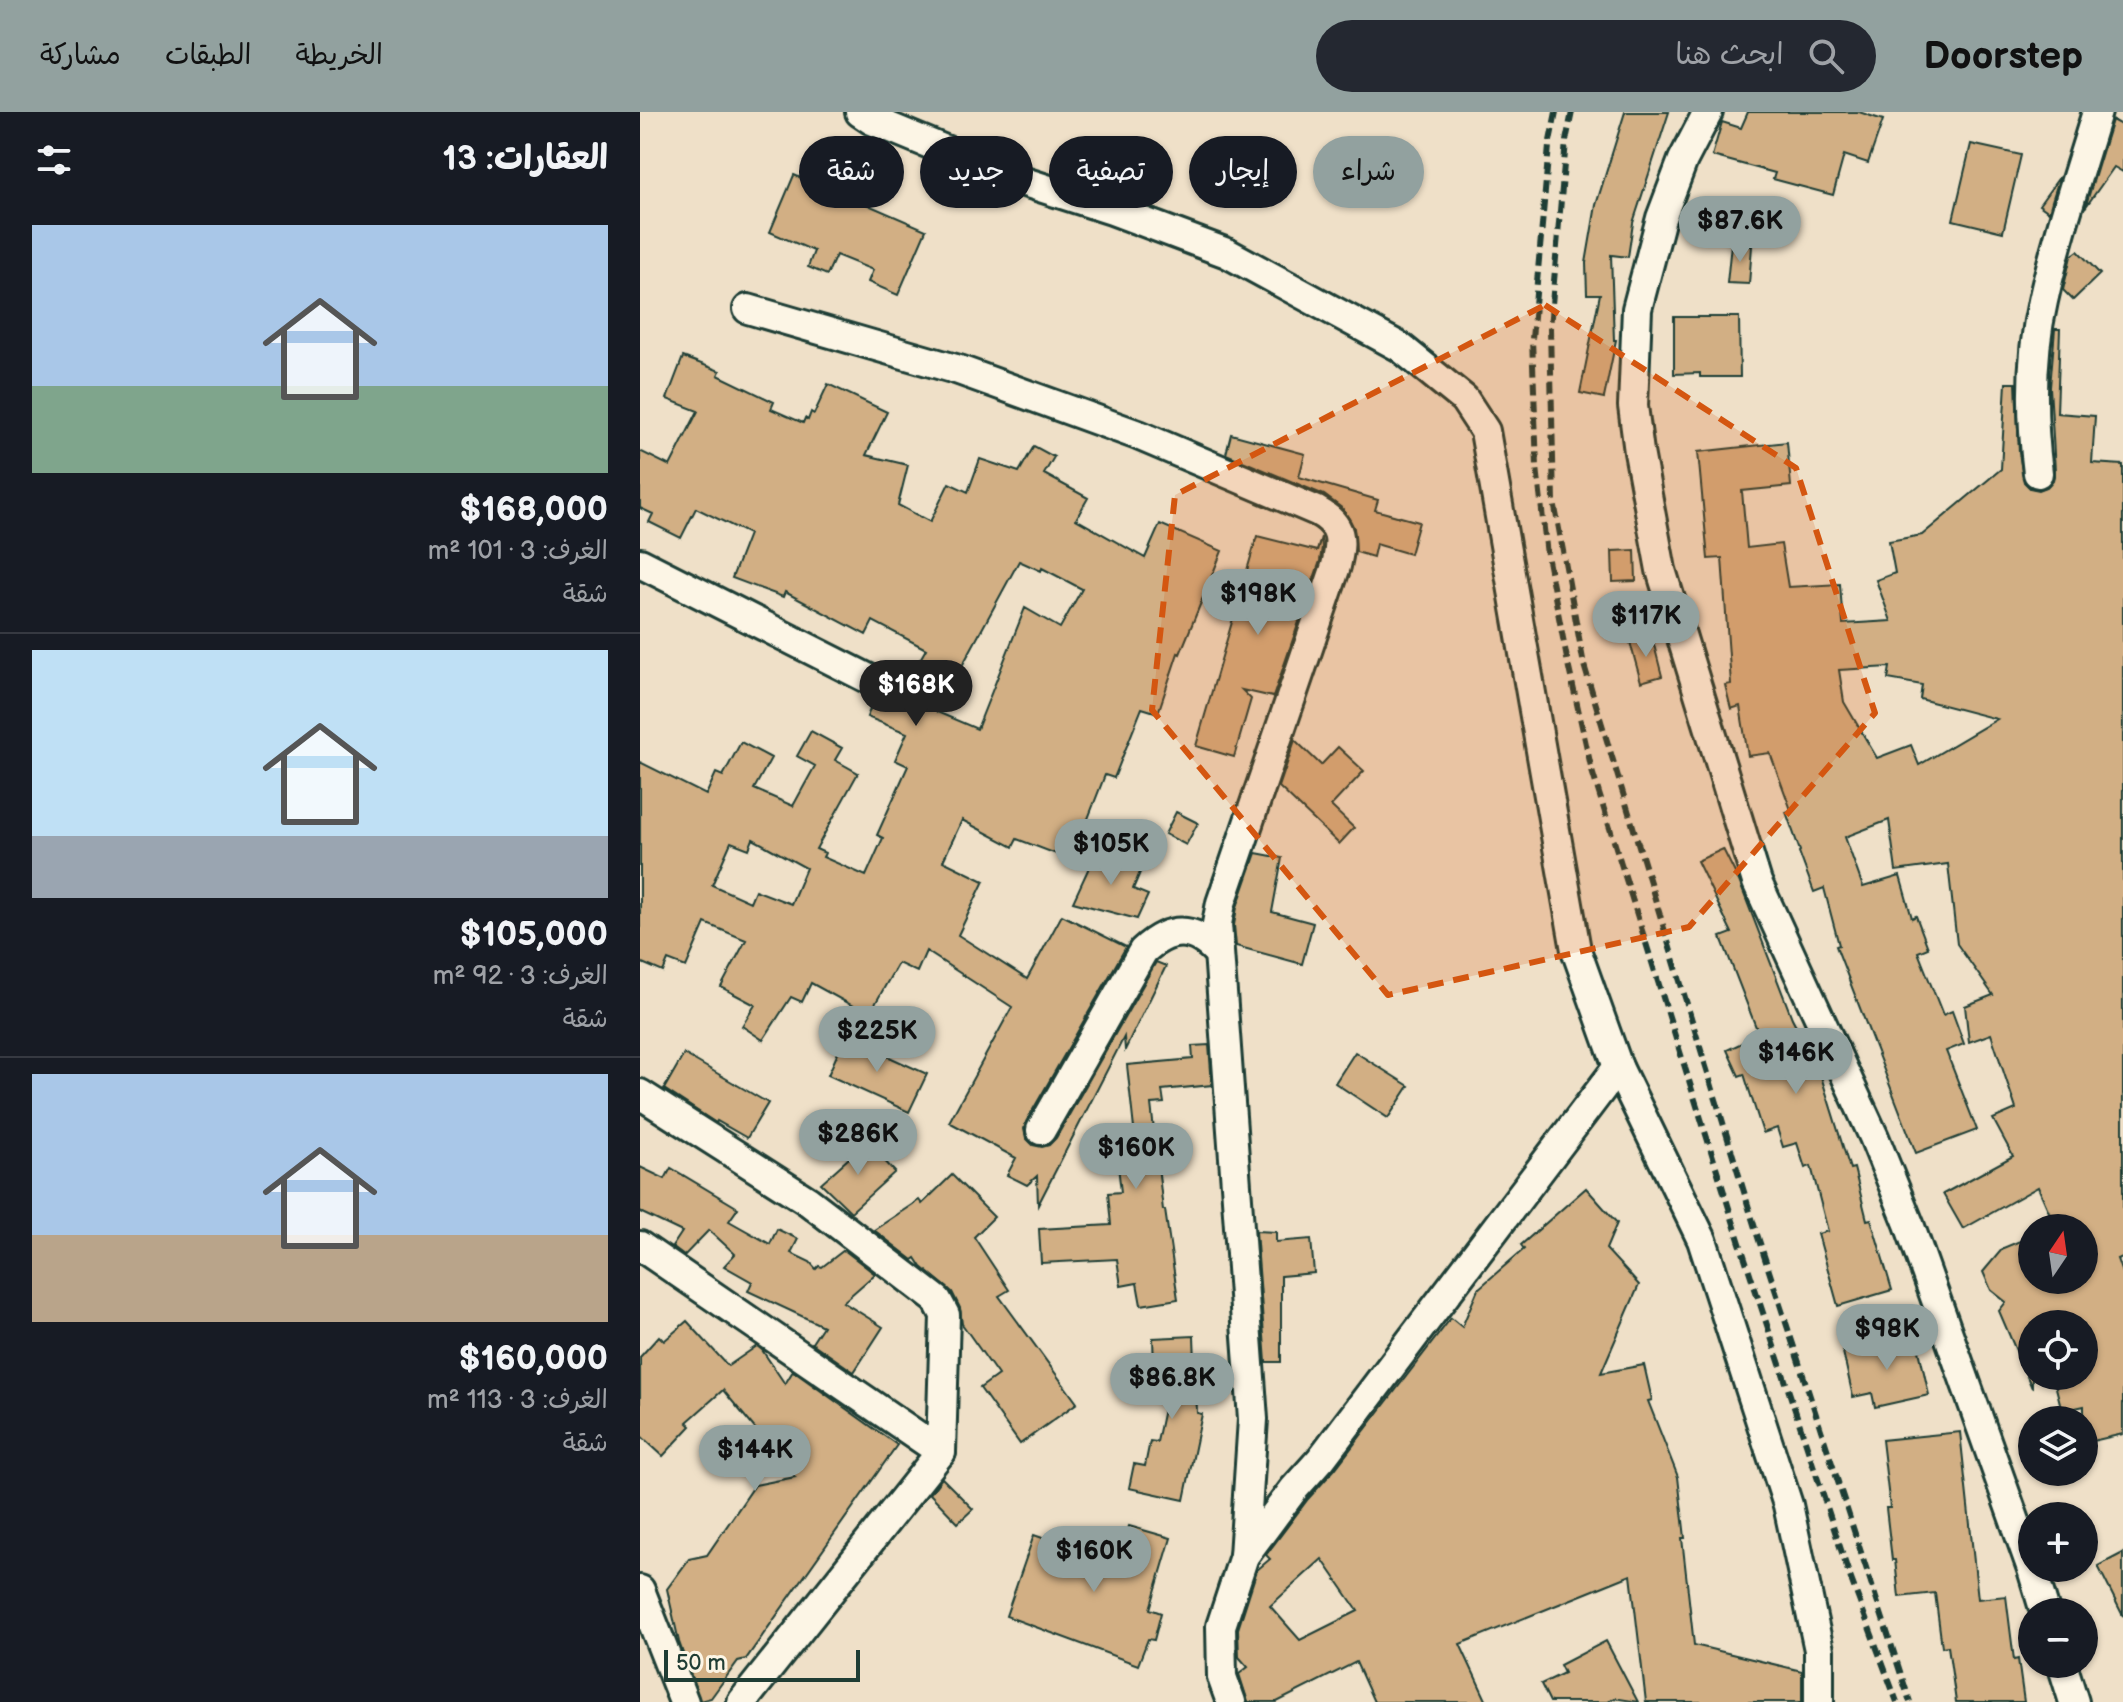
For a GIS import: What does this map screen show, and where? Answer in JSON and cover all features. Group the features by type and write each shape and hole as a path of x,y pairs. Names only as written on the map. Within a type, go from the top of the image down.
{"street":[{"path":"860,112 872,120 1015,179 1112,210 1227,253 1400,347 1464,399 1485,431 1576,950 1618,1067 1702,1240 1779,1475 1819,1650 1819,1702"},
{"path":"1708,112 1683,160 1661,218 1637,309 1633,406 1661,570 1757,882 1874,1137 1909,1224 2041,1598"},
{"path":"2038,473 2033,432 2034,366 2042,304 2097,112"},
{"path":"748,309 959,370 1138,435 1317,511 1335,524 1341,546 1336,566 1221,903 1217,924 1253,1419 1244,1556 1221,1626 1222,1677 1231,1702"},
{"path":"640,563 875,682"},
{"path":"1041,1130 1143,951 1169,933 1199,937 1218,953"},
{"path":"1244,1556 1618,1067"},
{"path":"640,1094 808,1201 937,1300 945,1315 941,1452 742,1702"},
{"path":"640,1246 941,1452"},
{"path":"640,1590 684,1702"},
{"path":"2066,1678 2074,1702"}],"highlighted area":[{"path":"1545,305 1796,468 1875,713 1689,927 1388,995 1152,710 1175,495"}],"building":[{"path":"1625,112 1669,112 1633,223 1628,257 1611,255 1616,340 1604,398 1580,393 1600,294 1587,294 1586,263 1596,205"},
{"path":"1748,112 1859,112 1883,120 1868,163 1844,155 1833,195 1773,179 1775,173 1712,156 1722,122 1741,128"},
{"path":"2112,120 2123,126 2123,172 2114,167 2085,208"},
{"path":"1971,144 2021,155 2003,232 1953,220"},
{"path":"794,175 799,177 799,208 875,208 926,230 898,295 868,282 873,270 836,255 827,275 808,267 814,251 770,232"},
{"path":"2060,176 2052,201 2049,212 2039,205"},
{"path":"1731,244 1752,246 1749,284 1727,283"},
{"path":"2078,251 2100,274 2073,300 2063,290 2071,256"},
{"path":"1674,317 1739,317 1740,377 1674,374"},
{"path":"2055,329 2060,329 2057,413 2095,416 2092,463 2123,465 2123,1257 2117,1259 2123,1276 2123,1434 2098,1440 2098,1406 2061,1406 2057,1390 2098,1390 2098,1310 2018,1310 2018,1355 1999,1311 2006,1302 1991,1290 1983,1272 2003,1248 2018,1242 2018,1294 2098,1294 2098,1214 2050,1214 2038,1187 1963,1229 1943,1194 2013,1156 1993,1119 2016,1109 1991,1034 1969,1042 1965,1006 1993,995 1957,944 1948,864 1896,871 1889,820 1845,837 1863,887 1900,876 1912,918 1916,916 1928,948 1918,952 1943,1015 1952,1011 1964,1044 1946,1051 1977,1130 1916,1153 1836,946 1839,945 1824,888 1814,892 1799,852 1786,812 1791,810 1770,753 1748,756 1740,706 1731,709 1725,685 1731,684 1722,558 1708,559 1698,452 1787,442 1791,486 1742,491 1747,548 1781,544 1788,587 1840,584 1843,624 1891,621 1876,580 1895,573 1889,541 1922,535 2001,469 2006,383 2016,383 2019,453 2024,482 2030,488 2039,490 2053,480 2050,387","holes":["1890,667 1888,679 1922,685 1920,699 1997,719 1919,765 1911,745 1877,758 1844,702 1839,670"]},
{"path":"683,357 720,371 718,375 774,402 771,409 803,423 811,412 814,414 828,384 887,412 866,455 908,465 898,505 930,522 949,483 968,492 980,459 1019,472 1034,446 1054,457 1044,474 1088,498 1076,519 1145,558 1160,524 1222,551 1178,653 1158,713 1142,708 1114,778 1105,775 1072,860 1017,839 1013,847 962,820 943,861 984,881 958,935 1027,979 1062,915 1126,947 1026,1122 1026,1138 1033,1145 1049,1145 1056,1138 1156,962 1166,966 1125,1050 1124,1037 1038,1205 1037,1176 1027,1185 1007,1175 1016,1158 949,1122 1012,1007 926,951 917,972 898,963 869,1015 811,983 802,1002 791,997 763,1040 742,1026 755,1005 721,987 746,940 705,923 686,967 668,960 663,972 640,962 640,762 706,795 716,773 723,776 741,742 771,758 754,789 793,806 815,766 797,756 811,731 842,748 835,760 858,773 816,849 825,853 823,857 866,876 883,838 877,835 908,766 895,760 907,733 867,717 874,699 884,697 890,690 890,676 907,682 926,649 873,621 866,635 785,592 783,597 732,578 749,534 696,508 681,538 649,522 653,514 640,508 640,451 670,466 698,411 667,399","holes":["1019,561 1041,571 1042,568 1082,589 1060,628 1025,608 977,729 937,712","753,839 806,868 791,904 755,890 750,902 712,885 731,842 749,849"]},
{"path":"1231,434 1305,454 1299,477 1378,500 1375,510 1419,522 1410,554 1376,544 1373,557 1356,552 1354,528 1343,509 1324,495 1226,454"},
{"path":"1257,536 1317,551 1321,537 1322,547 1320,561 1273,697 1242,690 1251,699 1234,757 1196,746"},
{"path":"1635,550 1636,581 1613,582 1612,551"},
{"path":"1652,637 1662,676 1641,682 1630,642"},
{"path":"1295,740 1321,765 1338,747 1364,771 1331,806 1354,828 1339,844 1279,787"},
{"path":"1176,812 1198,823 1186,845 1165,834"},
{"path":"1723,849 1739,881 1792,1018 1819,1070 1850,1169 1854,1168 1867,1220 1871,1219 1892,1290 1838,1306 1818,1234 1828,1231 1811,1166 1805,1168 1797,1143 1783,1147 1777,1128 1763,1133 1744,1074 1739,1076 1727,1050 1759,1035 1721,937 1732,933 1697,861"},
{"path":"1097,850 1141,870 1133,889 1148,895 1137,919 1073,902"},
{"path":"1256,853 1282,858 1272,912 1313,923 1302,964 1236,946 1234,925 1237,907"},
{"path":"845,1037 927,1074 909,1112 828,1075"},
{"path":"1209,1045 1212,1085 1162,1090 1164,1103 1151,1104 1163,1210 1178,1299 1141,1305 1137,1283 1121,1286 1117,1259 1041,1263 1039,1229 1111,1225 1108,1193 1121,1192 1115,1140 1135,1138 1127,1065 1193,1059 1192,1046"},
{"path":"1355,1052 1409,1086 1388,1118 1335,1083"},
{"path":"684,1054 768,1103 747,1138 716,1123 664,1089"},
{"path":"867,1142 895,1172 851,1212 821,1183"},
{"path":"640,1167 665,1179 671,1168 738,1208 729,1221 770,1244 777,1229 798,1239 791,1253 810,1262 816,1269 844,1250 875,1274 843,1302 883,1327 854,1372 812,1343 823,1326 748,1291 752,1282 724,1266 735,1254 709,1230 684,1256 672,1247 682,1232 640,1212"},
{"path":"952,1175 994,1217 974,1237 1009,1290 999,1296 1077,1403 1020,1444 980,1388 998,1375 962,1324 960,1308 952,1292 922,1267 916,1258 913,1260 874,1230 919,1200 922,1204"},
{"path":"1586,1188 1617,1223 1606,1249 1639,1285 1601,1373 1644,1365 1652,1400 1648,1401 1678,1477 1694,1645 1802,1671 1802,1702 1646,1702 1631,1575 1460,1644 1487,1702 1374,1702 1356,1662 1277,1702 1248,1702 1239,1674 1248,1667 1239,1657 1238,1629 1257,1570 1270,1559 1266,1555 1308,1499 1335,1469 1451,1318 1462,1327 1478,1289 1524,1249 1521,1245","holes":["1322,1559 1358,1611 1300,1640 1270,1606"]},
{"path":"1256,1231 1276,1232 1276,1242 1311,1239 1314,1273 1281,1276 1281,1362 1266,1362"},
{"path":"687,1321 728,1366 757,1346 785,1384 793,1371 897,1445 746,1659 738,1661 711,1698 700,1701 679,1642 667,1589 689,1559 707,1555 755,1485 795,1477 723,1390 687,1422 691,1426 663,1456 640,1435 640,1357 659,1336 664,1341"},
{"path":"1194,1336 1197,1413 1202,1414 1184,1500 1129,1488 1134,1464 1145,1466 1150,1441 1157,1442 1167,1395 1155,1395 1153,1338"},
{"path":"1916,1337 1929,1395 1875,1407 1872,1393 1853,1397 1843,1352"},
{"path":"1960,1432 1978,1599 2006,1596 2014,1660 2018,1659 2018,1678 2021,1678 2024,1702 1956,1702 1948,1646 1942,1647 1935,1593 1899,1597 1886,1508 1890,1508 1882,1440"},
{"path":"942,1478 973,1509 958,1523 930,1494"},
{"path":"1129,1526 1171,1538 1150,1609 1161,1613 1154,1640 1148,1639 1138,1665 1006,1616 1034,1535 1118,1564"},
{"path":"2123,1553 2123,1616 2098,1566"},
{"path":"1606,1641 1638,1702 1614,1698 1607,1702 1550,1702 1541,1684 1564,1673 1560,1665"}],"railway":[{"path":"1556,112 1549,146 1532,339 1537,467 1547,555 1568,664 1592,771 1739,1240 1848,1571 1897,1702"},
{"path":"1572,112 1566,141 1550,328 1554,502 1584,665 1755,1228 1910,1702"}]}
